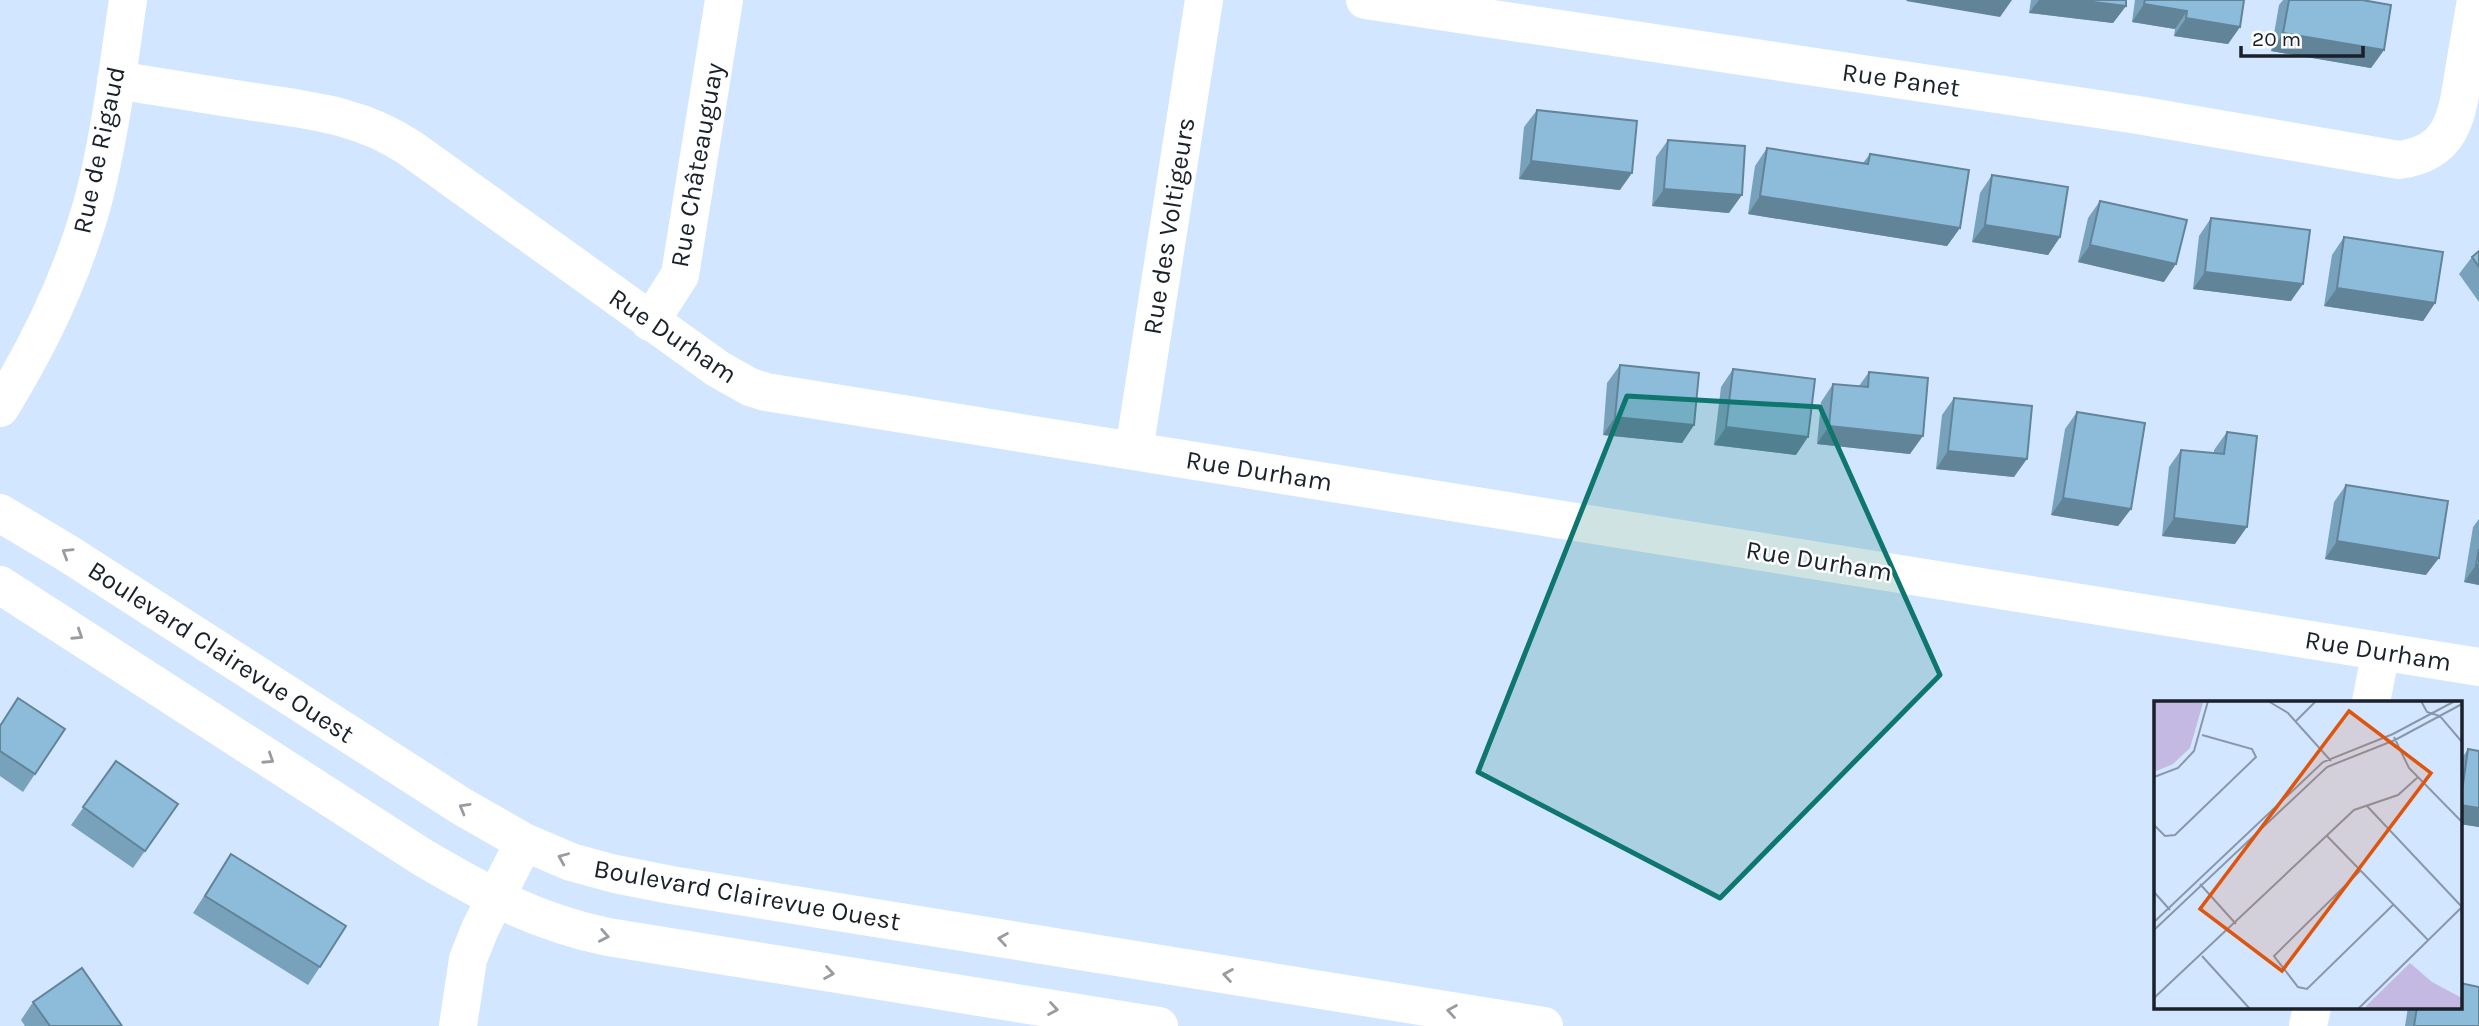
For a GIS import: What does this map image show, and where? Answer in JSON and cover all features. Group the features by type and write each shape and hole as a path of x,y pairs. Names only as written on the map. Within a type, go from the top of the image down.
{"street":[{"name":"Rue de Rigaud","path":"0,408 34,348 75,256 99,177 128,0"},
{"name":"Rue Châteauguay","path":"650,323 680,275 724,0"},
{"name":"Rue des Voltigeurs","path":"1134,451 1204,0"},
{"name":"Rue Panet","path":"1365,0 2138,115 2387,159 2411,158 2433,148 2449,131 2458,109 2476,0"},
{"name":"Rue Durham","path":"116,80 323,113 378,129 410,148 650,323 718,369 750,387 766,392 2479,667"},
{"name":"Boulevard Clairevue Ouest","path":"0,513 67,553 453,801 524,842 582,866 671,885 1544,1026"},
{"path":"0,585 422,857 494,898 562,927 608,937 1159,1026"},
{"path":"2371,701 2381,651"},
{"path":"458,1026 468,959 494,898 524,842"}],"highlighted area":[{"path":"1627,396 1820,407 1940,675 1720,898 1478,772"}],"building":[{"path":"2077,0 2126,0 2126,6"},
{"path":"2145,0 2244,0 2240,27 2186,18 2187,11 2144,4"},
{"path":"2289,0 2362,0 2391,5 2384,50 2283,33"},
{"path":"1537,110 1637,121 1632,173 1531,161"},
{"path":"1668,140 1745,146 1742,195 1664,189"},
{"path":"1767,148 1868,164 1870,154 1969,170 1960,228 1760,196"},
{"path":"1992,175 2068,187 2060,237 1985,225"},
{"path":"2100,201 2187,220 2176,264 2090,245"},
{"path":"2211,218 2310,230 2303,284 2205,272"},
{"path":"2344,237 2443,252 2435,303 2337,288"},
{"path":"2479,251 2479,267 2472,257"},
{"path":"1620,365 1699,373 1694,425 1615,417"},
{"path":"1733,369 1815,379 1808,437 1726,427"},
{"path":"1869,372 1928,378 1923,436 1829,426 1833,384 1868,387"},
{"path":"1954,398 2032,406 2027,459 1948,451"},
{"path":"2077,412 2145,423 2131,509 2063,498"},
{"path":"2227,432 2257,436 2247,527 2174,518 2181,450 2224,454"},
{"path":"2346,485 2448,501 2439,558 2337,541"},
{"path":"18,698 65,729 35,774 0,751 0,726"},
{"path":"2468,749 2479,751 2479,808 2462,805"},
{"path":"116,761 178,804 145,851 83,807"},
{"path":"231,854 346,926 320,967 205,896"},
{"path":"82,968 122,1026 50,1026 33,1002"},
{"path":"2462,983 2479,987 2479,1026 2414,1026 2417,1009 2462,1009"}]}
